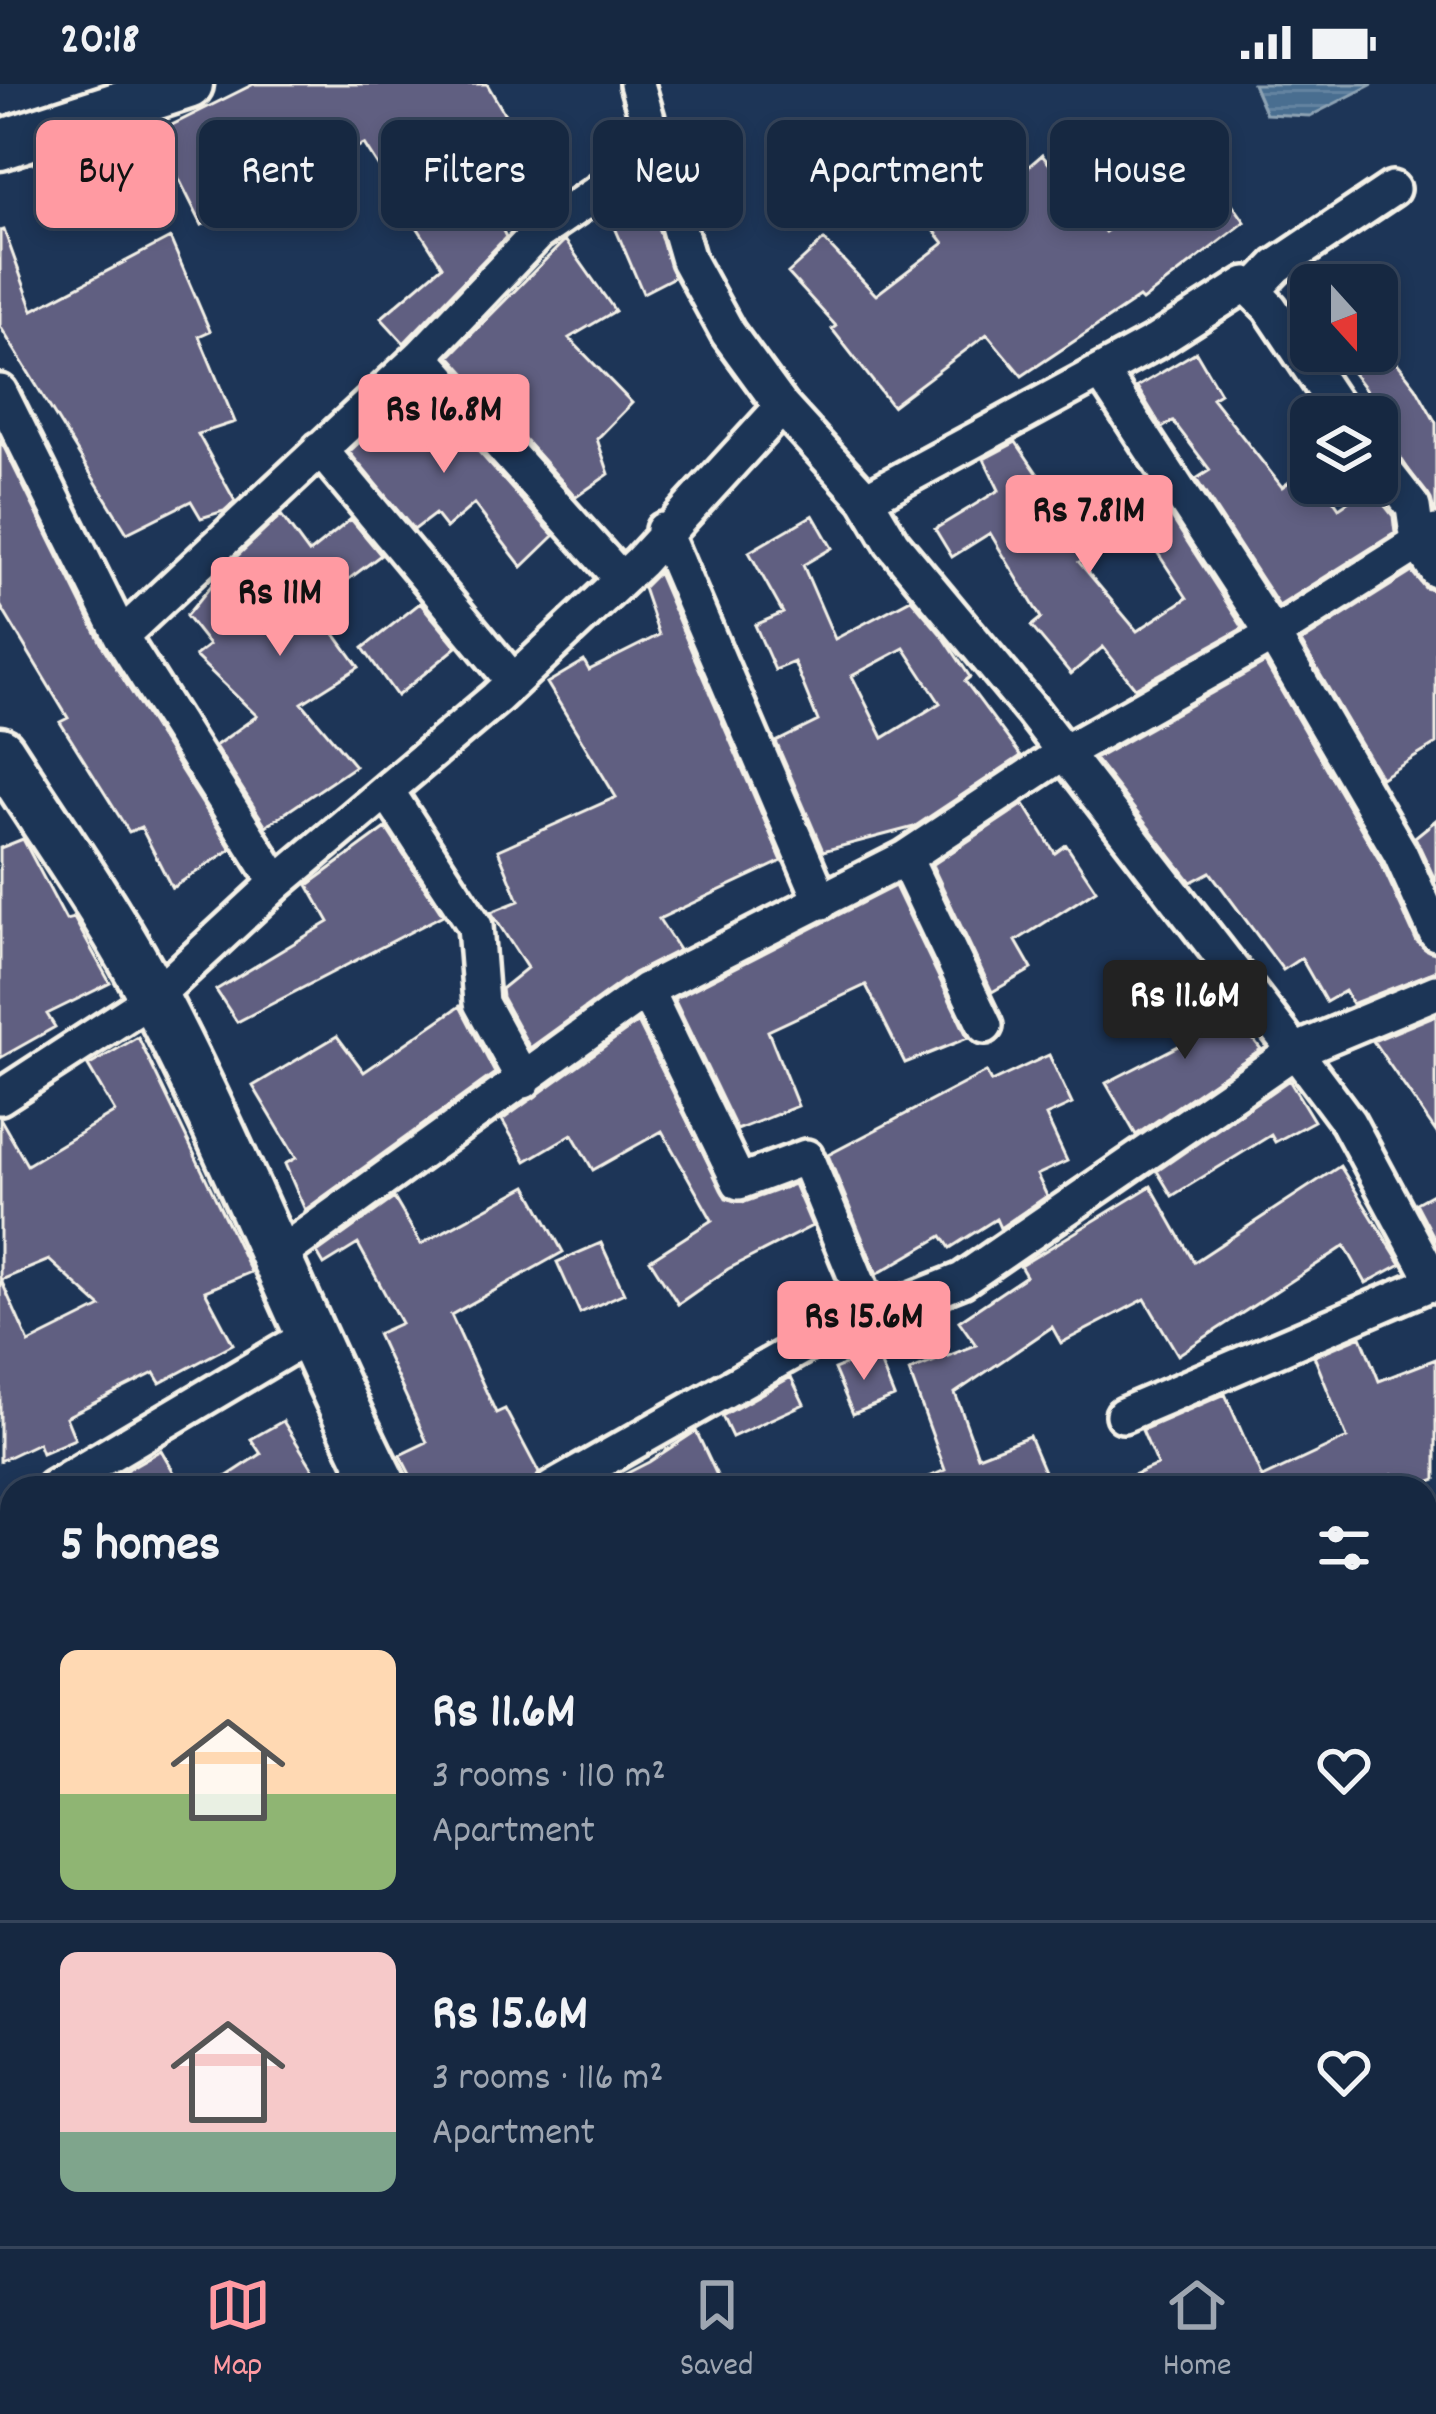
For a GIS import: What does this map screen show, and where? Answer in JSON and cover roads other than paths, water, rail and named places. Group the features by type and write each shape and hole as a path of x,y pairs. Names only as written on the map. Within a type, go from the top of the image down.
{"main road":[{"path":"0,146 121,94 188,84"},
{"path":"0,752 154,997 276,1257 307,1337 377,1476"}],"street":[{"path":"637,84 647,120"},
{"path":"1255,289 1277,266 1392,189"},
{"path":"121,635 421,356 538,233 593,196"},
{"path":"678,228 688,260 728,333 782,407 866,499 892,543 1295,1051 1348,1122 1434,1274 1123,1415"},
{"path":"866,499 1101,372 1246,284 1255,289 1329,396"},
{"path":"421,356 621,579"},
{"path":"1101,372 1274,635 1400,853 1436,933"},
{"path":"0,392 121,635 277,883"},
{"path":"0,1097 154,997 277,883 513,681 621,579 782,407"},
{"path":"320,449 513,681"},
{"path":"276,1257 646,990 905,858 1063,753 1430,548 1413,507 1398,488"},
{"path":"663,530 822,902"},
{"path":"387,791 475,926 481,1003 524,1081"},
{"path":"905,858 985,1026"},
{"path":"646,990 739,1182 806,1157 871,1314"},
{"path":"574,1476 821,1336 962,1280 1295,1051 1436,992"},
{"path":"73,1476 307,1337"}],"water":[{"path":"1253,84 1373,84 1310,116 1266,114"}]}
